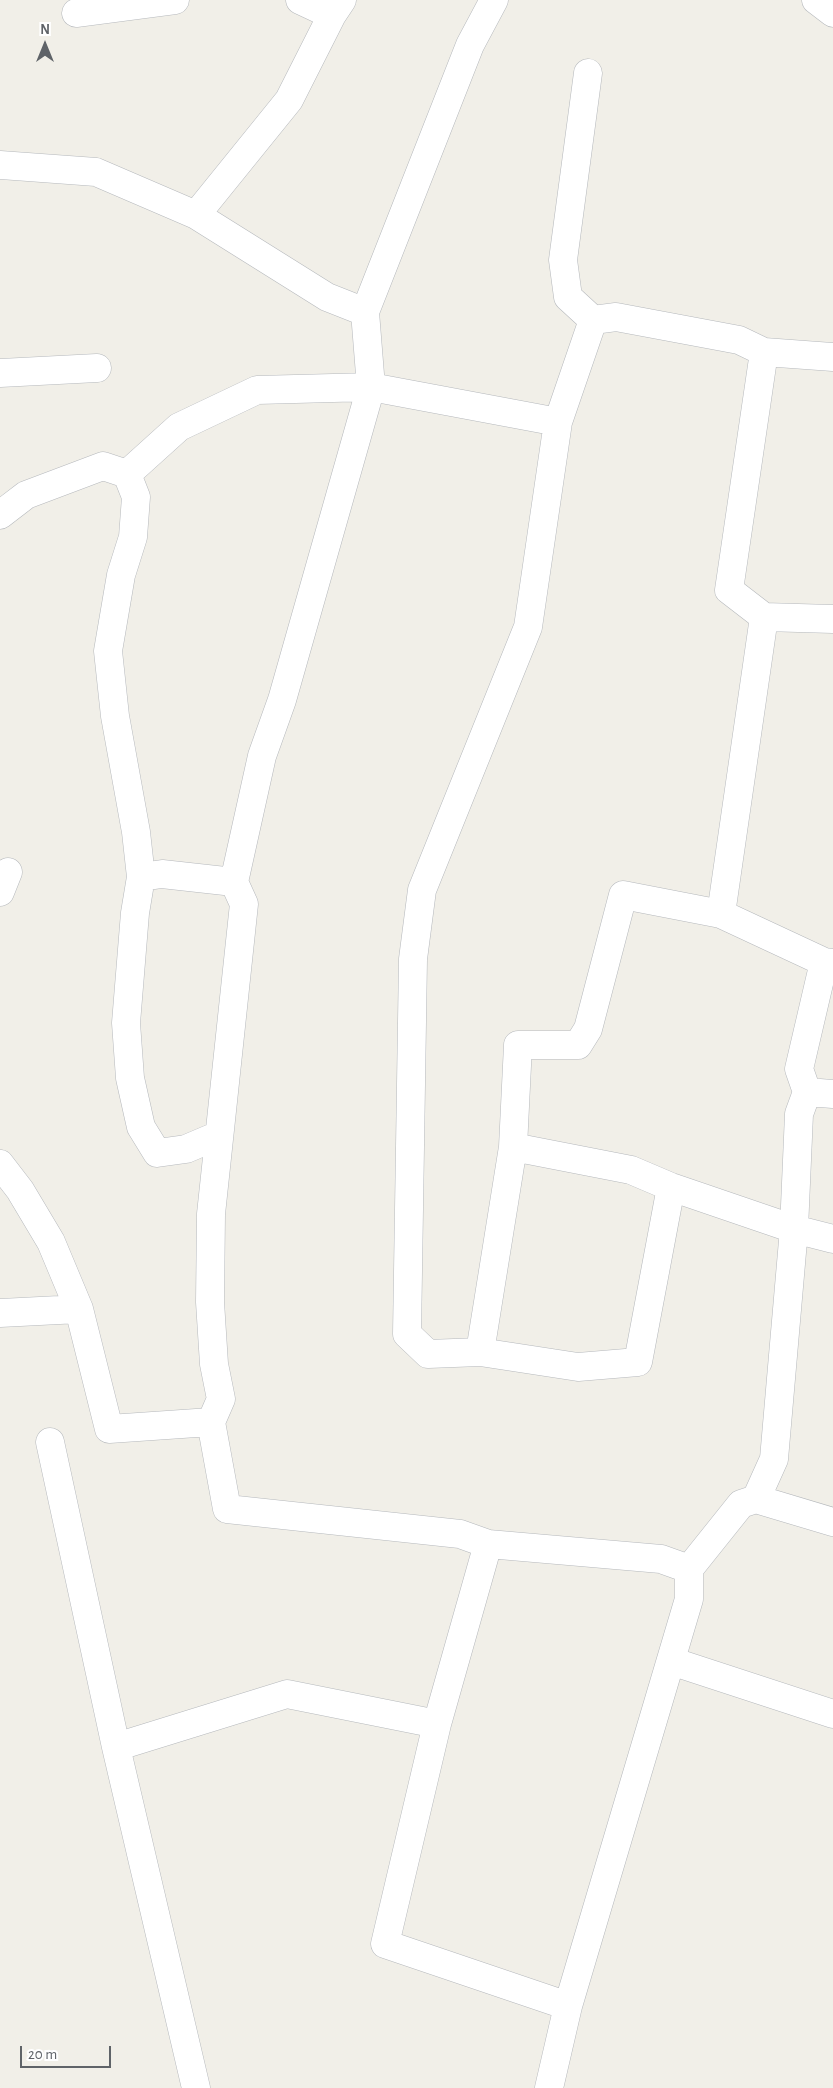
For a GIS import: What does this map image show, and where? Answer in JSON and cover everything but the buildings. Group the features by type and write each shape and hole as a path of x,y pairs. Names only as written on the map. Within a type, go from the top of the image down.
{"street":[{"path":"76,12 175,0"},
{"path":"196,215 289,100 337,8 300,0"},
{"path":"494,0 470,45 365,312 371,387 282,700 262,756 234,882 244,904 211,1214 210,1302 214,1364 221,1399 211,1422 226,1509 460,1534 488,1544 661,1559 689,1569"},
{"path":"816,0 833,13"},
{"path":"588,72 563,260 568,297 593,320"},
{"path":"0,165 96,172 196,215 327,297 365,312"},
{"path":"593,320 616,317 739,340 764,352 833,357"},
{"path":"593,320 558,422 528,627 422,890 412,959 407,1334 428,1354 480,1352 578,1367 638,1362 671,1187"},
{"path":"764,352 729,590 764,617 833,619"},
{"path":"0,372 97,368"},
{"path":"127,474 179,427 256,390 371,387 558,422"},
{"path":"0,515 26,495 103,466 127,474"},
{"path":"127,474 136,497 133,537 121,575 108,651 115,716 136,832 141,877 135,913 126,1023 130,1078 141,1127 157,1153 186,1149 219,1135"},
{"path":"721,914 764,617"},
{"path":"141,877 162,874 234,882"},
{"path":"480,1352 513,1147 518,1044 578,1044 588,1029 623,895 721,914 829,962 800,1069 820,1093 800,1114 794,1230 774,1459 756,1499"},
{"path":"513,1147 631,1170 671,1187 794,1230 833,1239"},
{"path":"0,1164 20,1190 51,1242 79,1309 109,1429 211,1422"},
{"path":"0,1313 79,1309"},
{"path":"50,1442 116,1747 196,2088"},
{"path":"549,2088 568,2006 689,1599 689,1569 741,1504 756,1499 833,1522"},
{"path":"488,1544 437,1724 385,1944 568,2006"},
{"path":"671,1661 833,1714"},
{"path":"116,1747 286,1694 437,1724"}]}
